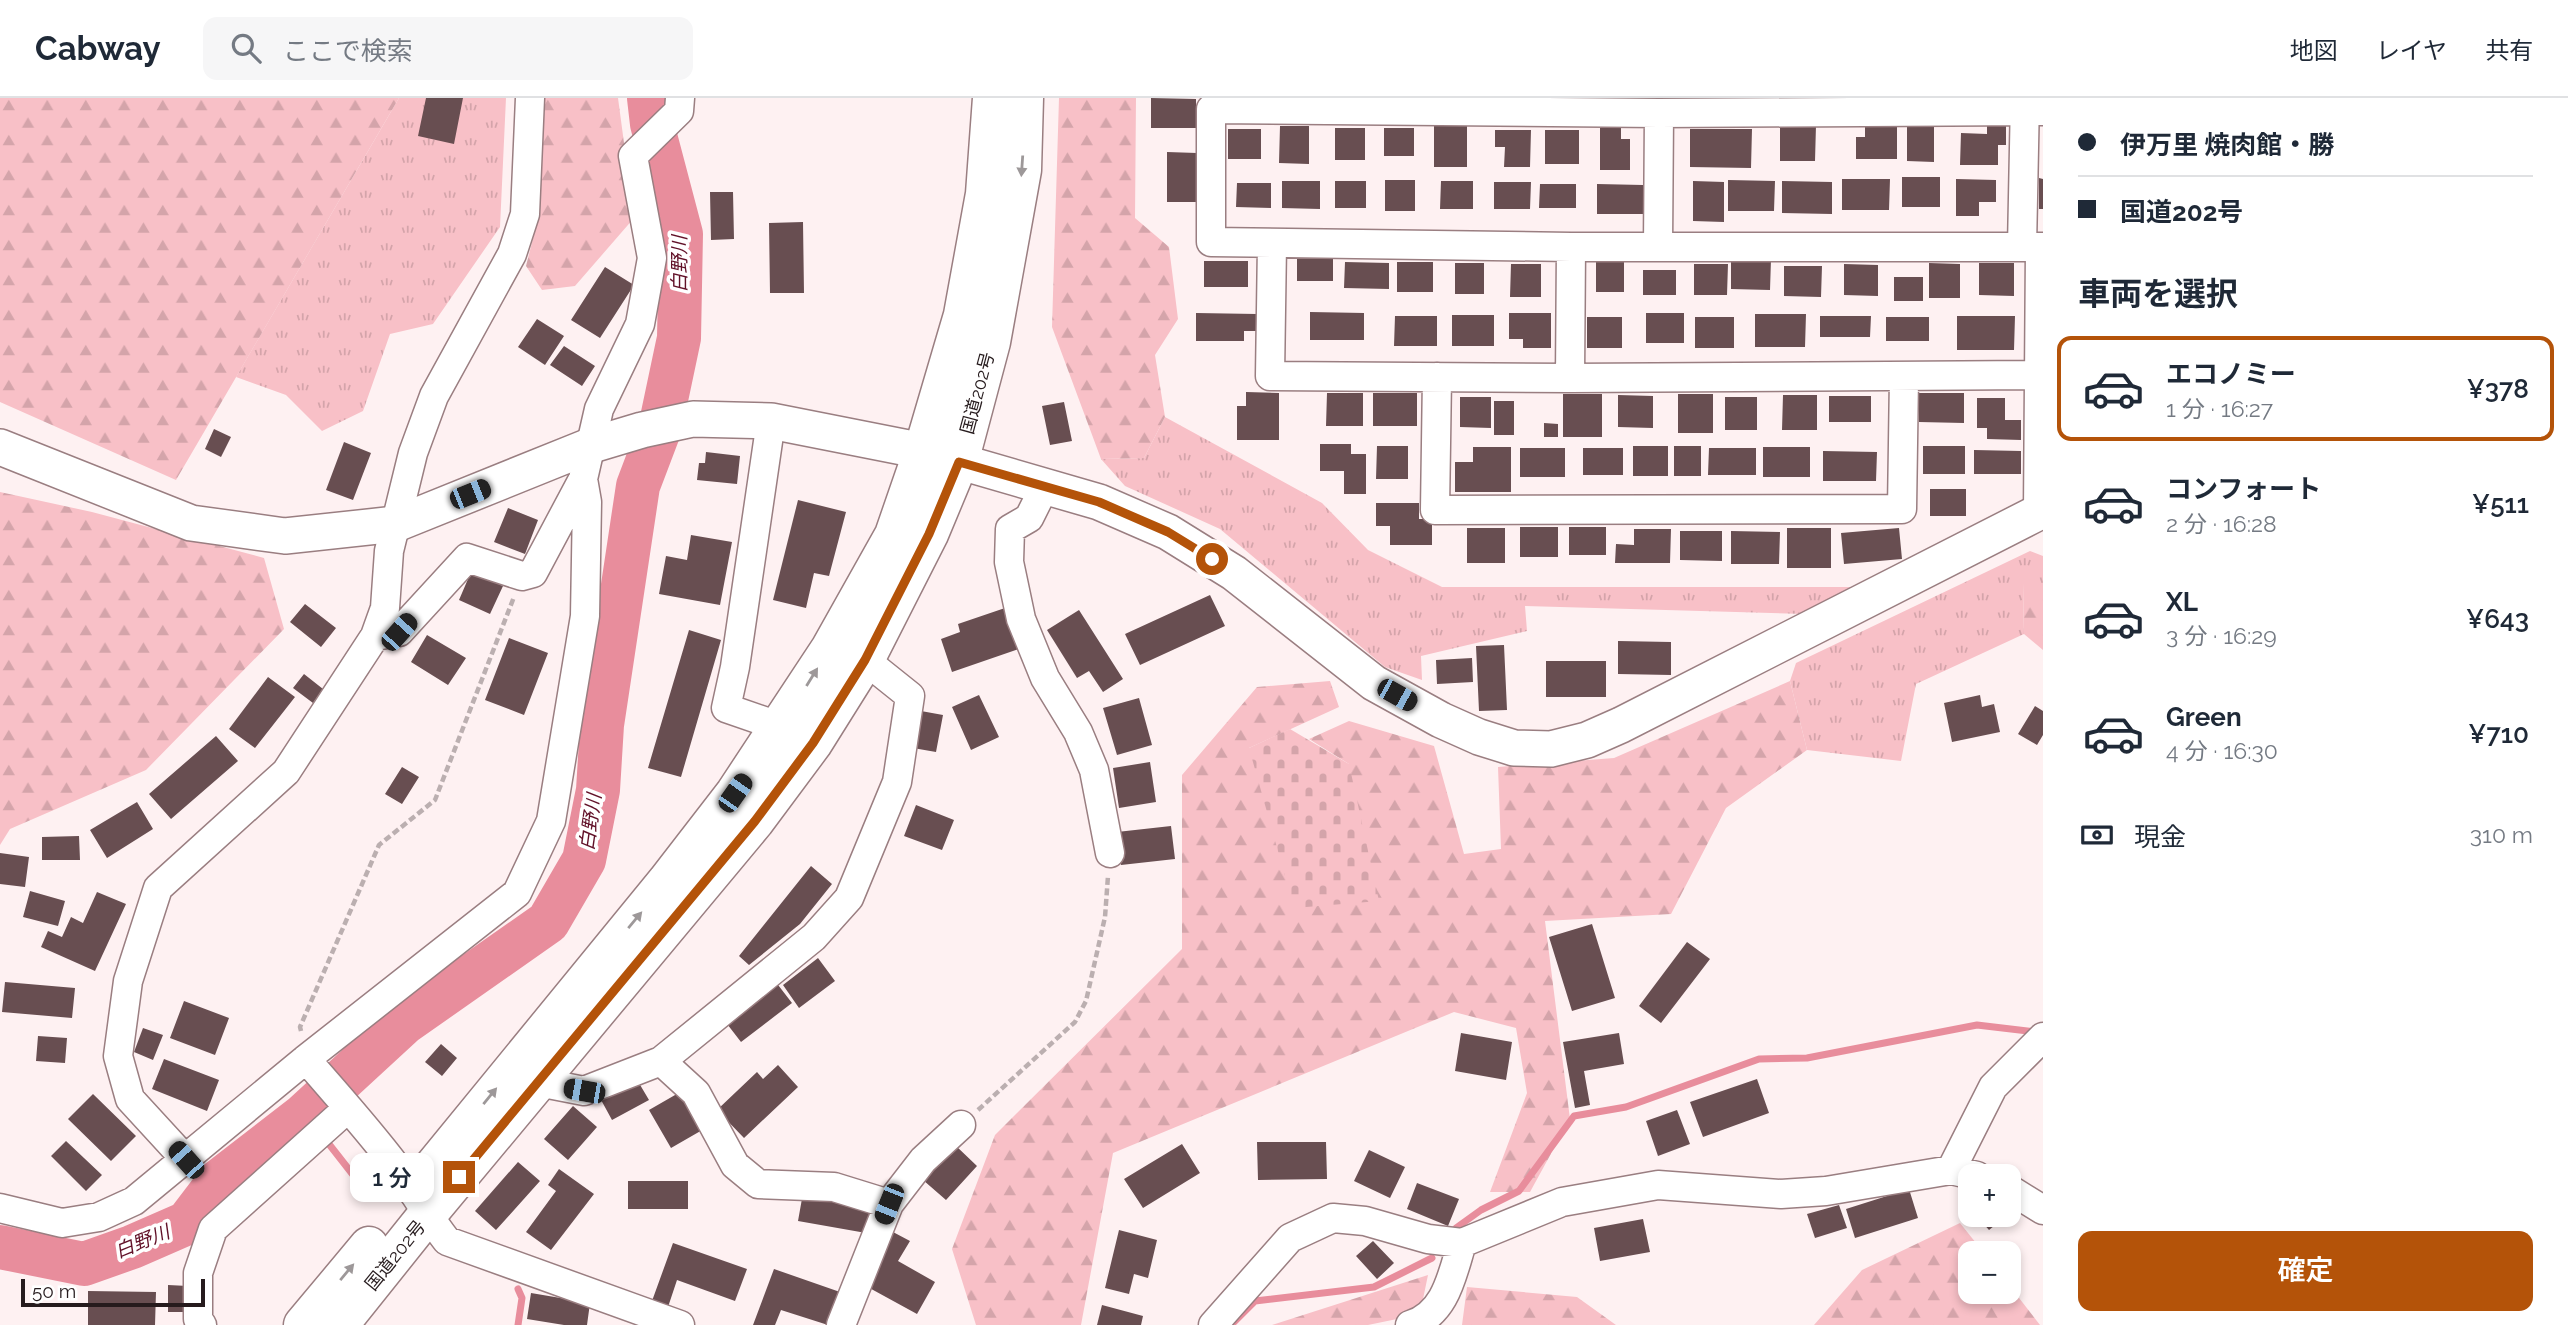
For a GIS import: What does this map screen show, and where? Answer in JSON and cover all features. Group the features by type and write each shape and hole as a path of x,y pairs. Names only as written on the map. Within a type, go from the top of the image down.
{"highway":[{"name":"国道202号","path":"339,1325 420,1203 735,793 830,649 894,535 923,451 963,314 985,194 992,98"},
{"name":"国道202号","path":"303,1325 538,1082 755,821 813,743 865,660 929,534 959,462 991,342 1020,184 1024,98"}],"street":[{"path":"186,1160 130,1099 118,1056 128,981 158,888 286,772 375,636 385,608 389,551 413,453 434,396 512,254 525,214 530,98"},
{"path":"0,447 191,523 285,536 396,524 592,445 642,430 693,419 771,421 923,451 1099,502 1168,532 1234,573 1374,683 1441,720 1479,737 1514,748 1551,749 1587,740 1621,725 2041,511 2040,375 2031,106 1659,113 1436,104 1211,104 1211,242 1571,247 2035,247"},
{"path":"375,636 399,632 467,558 522,576 533,573 583,479 599,409 640,324 652,258 633,156 680,105"},
{"path":"1658,246 1659,113"},
{"path":"1272,244 1270,376 1570,378 2040,375"},
{"path":"1570,378 1571,247"},
{"path":"1437,377 1435,510 1902,509 1903,377"},
{"path":"771,421 735,667 726,708 781,727"},
{"path":"0,1208 62,1223 99,1217 134,1201 306,1059 517,893 551,821 585,616 587,502 583,479"},
{"path":"1045,486 1029,517 1010,529 1009,562 1021,619 1045,678 1078,732 1094,770 1110,853"},
{"path":"538,1082 584,1091 662,1061 814,937 849,898 897,782 910,696 865,660"},
{"path":"1967,1164 1993,1087 2043,1037"},
{"path":"306,1059 342,1113 420,1203 447,1241 680,1325"},
{"path":"662,1061 696,1093 735,1165 758,1184 834,1187 889,1204"},
{"path":"202,1325 198,1319 198,1273 213,1229 342,1113"},
{"path":"841,1325 889,1204 923,1160 961,1125"},
{"path":"1213,1325 1290,1238 1333,1218 1365,1220 1428,1239 1462,1243 1562,1202 1658,1185 1781,1194 1826,1191 1958,1174"},
{"path":"2021,1196 2043,1210"},
{"path":"1410,1325 1419,1322 1444,1301 1462,1243"}],"path":[{"path":"306,1059 300,1027 379,845 435,800 522,576"},
{"path":"961,1125 1075,1022 1086,1001 1105,917 1110,853"}],"green space":[{"path":"0,98 399,98 176,480 0,402"},
{"path":"399,98 506,98 500,227 433,324 390,334 363,411 322,431 286,395 236,377"},
{"path":"545,98 618,98 634,218 575,286 542,290 526,266 538,219"},
{"path":"1059,98 1136,98 1135,218 1169,247 1178,319 1155,355 1165,417 1144,458 1101,459 1052,327"},
{"path":"1165,417 1322,503 1368,550 1442,587 1854,587 1805,614 1525,606 1527,631 1421,656 1422,680 1385,667 1220,529 1125,486 1101,459 1144,458"},
{"path":"0,492 92,512 264,558 284,629 146,770 10,829 0,845"},
{"path":"2030,551 2043,556 2043,583 2023,584 2024,634 1916,684 1901,761 1807,750 1790,681 1796,663"},
{"path":"2023,583 2043,583 2043,650 2024,634"},
{"path":"1330,681 1339,707 1249,748 1349,764 1309,739 1349,721 1434,746 1464,854 1501,849 1498,767 1614,758 1790,681 1807,750 1726,808 1671,914 1545,921 1570,1119 1530,1192 1490,1192 1527,1093 1516,1028 1454,1012 1113,1153 1081,1325 976,1325 952,1249 995,1135 1182,949 1182,775 1257,687"},
{"path":"1290,729 1349,764 1379,901 1294,908 1249,748"},
{"path":"1958,1224 1958,1227 1963,1227 1974,1241 1958,1241 1958,1304 2021,1304 2021,1300 2040,1325 1814,1325 1862,1270"},
{"path":"1428,1275 1422,1304 1397,1319 1368,1325 1272,1325"},
{"path":"1467,1287 1577,1297 1616,1325 1462,1325"}],"building":[{"path":"426,98 463,98 454,144 418,136"},
{"path":"1151,98 1196,99 1196,128 1151,128"},
{"path":"1987,122 2006,122 2006,145 1998,145 1998,165 1960,165 1961,133 1987,134"},
{"path":"1434,124 1467,125 1467,167 1434,167"},
{"path":"1865,124 1897,124 1897,159 1856,159 1856,137 1865,137"},
{"path":"1780,125 1816,125 1815,161 1780,161"},
{"path":"1907,125 1934,126 1934,162 1907,161"},
{"path":"1280,126 1309,126 1309,164 1279,163"},
{"path":"1335,128 1365,128 1365,160 1335,160"},
{"path":"1384,128 1414,128 1414,156 1384,156"},
{"path":"1600,128 1621,128 1621,139 1630,139 1630,170 1600,170"},
{"path":"1228,129 1261,129 1261,159 1228,159"},
{"path":"1690,129 1752,129 1751,168 1690,167"},
{"path":"1495,130 1531,130 1530,167 1504,167 1505,147 1495,147"},
{"path":"1545,130 1579,130 1579,164 1545,164"},
{"path":"1167,152 1197,153 1196,202 1167,202"},
{"path":"1902,177 1940,177 1940,207 1902,207"},
{"path":"2039,178 2043,179 2043,209 2039,209"},
{"path":"1842,179 1890,179 1889,210 1842,210"},
{"path":"1956,179 1996,180 1996,202 1979,202 1979,216 1956,216"},
{"path":"1385,180 1415,180 1415,211 1385,211"},
{"path":"1728,180 1775,181 1774,211 1728,211"},
{"path":"1282,181 1320,181 1320,209 1282,208"},
{"path":"1335,181 1366,181 1366,208 1335,208"},
{"path":"1441,181 1473,181 1473,209 1440,209"},
{"path":"1693,181 1724,182 1724,222 1693,221"},
{"path":"1782,181 1832,182 1832,214 1782,213"},
{"path":"1494,182 1531,182 1530,209 1494,209"},
{"path":"1237,183 1271,183 1271,208 1236,207"},
{"path":"1540,184 1576,184 1576,208 1539,208"},
{"path":"1597,184 1643,185 1643,214 1597,214"},
{"path":"710,192 733,192 734,239 711,240"},
{"path":"803,222 804,293 770,293 769,223"},
{"path":"1297,258 1333,259 1333,281 1297,281"},
{"path":"1731,259 1771,259 1770,290 1731,289"},
{"path":"1204,261 1248,261 1248,287 1204,287"},
{"path":"1596,261 1624,261 1624,292 1596,292"},
{"path":"1345,262 1389,263 1389,289 1344,288"},
{"path":"1397,262 1433,262 1433,292 1397,292"},
{"path":"1455,263 1484,263 1484,294 1455,294"},
{"path":"1929,263 1960,264 1960,298 1929,298"},
{"path":"1979,263 2014,263 2014,296 1979,295"},
{"path":"1511,264 1541,264 1541,297 1510,297"},
{"path":"1694,264 1728,264 1727,295 1694,295"},
{"path":"1844,264 1878,265 1878,296 1844,295"},
{"path":"1784,266 1822,266 1821,297 1784,296"},
{"path":"605,267 634,285 600,338 571,320"},
{"path":"1643,270 1676,270 1676,295 1643,295"},
{"path":"1894,277 1923,277 1923,301 1894,301"},
{"path":"1310,312 1364,313 1364,340 1310,340"},
{"path":"1196,313 1257,314 1256,331 1244,331 1244,341 1196,341"},
{"path":"1509,313 1551,313 1551,348 1523,348 1523,339 1509,339"},
{"path":"1646,313 1684,313 1684,343 1646,343"},
{"path":"1755,314 1806,314 1805,347 1755,347"},
{"path":"1452,315 1494,315 1494,346 1452,346"},
{"path":"1395,316 1437,316 1437,346 1394,346"},
{"path":"1820,316 1871,316 1870,337 1820,337"},
{"path":"1957,316 2015,316 2014,350 1957,350"},
{"path":"1587,317 1622,317 1622,348 1587,348"},
{"path":"1695,317 1734,317 1734,348 1695,348"},
{"path":"1886,317 1929,317 1929,341 1886,341"},
{"path":"537,319 564,336 545,365 518,347"},
{"path":"564,346 595,366 582,386 550,365"},
{"path":"1246,392 1279,393 1279,440 1237,440 1237,406 1246,406"},
{"path":"1327,393 1363,393 1363,426 1326,426"},
{"path":"1373,393 1417,393 1417,426 1373,426"},
{"path":"1919,393 1964,393 1964,423 1919,422"},
{"path":"1563,394 1602,394 1602,437 1563,437"},
{"path":"1678,394 1713,394 1713,433 1678,433"},
{"path":"1618,395 1653,396 1653,428 1618,427"},
{"path":"1783,395 1817,395 1817,430 1782,430"},
{"path":"1829,396 1871,396 1871,422 1829,422"},
{"path":"1460,397 1491,397 1491,428 1460,427"},
{"path":"1725,397 1757,397 1757,430 1725,430"},
{"path":"1977,398 2005,398 2005,420 2021,420 2021,440 1987,439 1987,428 1977,428"},
{"path":"1494,401 1514,401 1514,435 1494,435"},
{"path":"1064,402 1072,441 1050,445 1042,406"},
{"path":"1544,423 1558,424 1558,437 1544,437"},
{"path":"214,429 231,437 221,457 205,449"},
{"path":"344,442 371,453 353,500 326,490"},
{"path":"1320,444 1351,444 1351,454 1366,454 1366,494 1344,494 1344,471 1320,471"},
{"path":"1377,446 1408,446 1408,479 1376,479"},
{"path":"1633,446 1668,446 1668,476 1633,476"},
{"path":"1674,446 1701,446 1701,476 1674,476"},
{"path":"1923,446 1965,446 1965,474 1923,474"},
{"path":"1473,447 1511,447 1511,492 1455,492 1455,462 1473,462"},
{"path":"1763,447 1810,447 1810,477 1763,477"},
{"path":"1520,448 1565,448 1565,477 1520,477"},
{"path":"1583,448 1623,448 1623,475 1583,475"},
{"path":"1709,448 1756,448 1756,475 1708,475"},
{"path":"1974,450 2021,451 2021,474 1974,474"},
{"path":"1823,451 1877,452 1876,481 1823,481"},
{"path":"706,452 740,456 737,484 697,480 699,463 705,463"},
{"path":"1930,489 1966,489 1966,516 1930,516"},
{"path":"798,500 846,512 829,576 814,573 806,608 773,600"},
{"path":"1376,503 1419,503 1419,519 1432,519 1432,545 1390,545 1390,526 1376,526"},
{"path":"508,508 538,520 525,554 494,542"},
{"path":"1520,527 1558,527 1558,557 1520,557"},
{"path":"1569,527 1606,527 1606,555 1569,555"},
{"path":"1467,528 1505,528 1505,563 1467,563"},
{"path":"1787,528 1831,528 1831,568 1787,568"},
{"path":"1899,528 1902,559 1844,564 1841,533"},
{"path":"1634,529 1671,529 1670,563 1615,563 1616,544 1634,545"},
{"path":"1680,531 1722,531 1722,561 1680,560"},
{"path":"1731,531 1780,532 1779,564 1731,564"},
{"path":"691,535 732,542 720,605 659,594 666,556 687,560"},
{"path":"471,572 503,586 490,614 459,600"},
{"path":"1210,595 1225,626 1140,665 1125,634"},
{"path":"305,604 336,628 321,647 290,622"},
{"path":"1005,608 1019,649 952,672 941,639 960,632 958,624"},
{"path":"1079,610 1123,679 1103,692 1089,671 1077,678 1047,630"},
{"path":"689,630 721,640 681,777 648,768"},
{"path":"427,635 466,658 448,685 411,662"},
{"path":"509,638 548,653 524,715 485,700"},
{"path":"1618,641 1671,642 1671,675 1618,674"},
{"path":"1504,645 1507,710 1479,711 1476,646"},
{"path":"1472,658 1473,682 1437,684 1436,660"},
{"path":"1546,661 1606,661 1606,697 1546,697"},
{"path":"304,674 323,689 313,703 293,688"},
{"path":"268,677 295,697 255,748 229,729"},
{"path":"979,695 999,737 971,750 952,707"},
{"path":"1980,695 1982,707 1994,704 2000,732 1952,742 1944,703"},
{"path":"1139,698 1152,745 1117,755 1103,708"},
{"path":"2035,706 2043,711 2043,735 2037,745 2018,734"},
{"path":"921,711 943,715 936,752 913,748"},
{"path":"216,736 238,761 171,819 149,794"},
{"path":"1150,762 1156,802 1119,808 1113,768"},
{"path":"402,767 419,777 402,804 385,794"},
{"path":"137,802 153,829 107,858 90,830"},
{"path":"916,805 954,820 942,850 904,836"},
{"path":"1171,826 1175,859 1121,865 1117,832"},
{"path":"79,836 80,860 42,860 42,837"},
{"path":"0,853 29,857 25,887 0,884"},
{"path":"811,866 832,884 800,924 749,965 739,956"},
{"path":"30,891 65,901 58,926 23,917"},
{"path":"97,892 126,904 95,971 41,947 48,931 62,937 71,917 83,923"},
{"path":"1592,924 1615,998 1572,1011 1549,937"},
{"path":"1687,942 1710,959 1661,1023 1639,1006"},
{"path":"818,958 835,981 799,1008 783,985"},
{"path":"775,981 792,1003 741,1042 724,1020"},
{"path":"5,982 75,988 72,1018 2,1012"},
{"path":"184,1001 229,1018 215,1055 170,1038"},
{"path":"143,1028 163,1035 153,1060 134,1052"},
{"path":"1461,1033 1512,1042 1506,1080 1455,1071"},
{"path":"1619,1033 1624,1064 1584,1071 1590,1105 1575,1108 1563,1042"},
{"path":"38,1036 67,1038 65,1063 36,1061"},
{"path":"441,1044 457,1058 442,1076 425,1062"},
{"path":"164,1059 219,1080 207,1111 152,1089"},
{"path":"778,1065 798,1087 744,1138 717,1110 757,1072 763,1079"},
{"path":"636,1078 649,1100 612,1120 600,1098"},
{"path":"1757,1079 1769,1113 1703,1137 1690,1102"},
{"path":"682,1091 704,1129 671,1148 649,1110"},
{"path":"93,1094 136,1136 111,1161 68,1119"},
{"path":"573,1106 597,1127 568,1160 544,1139"},
{"path":"1677,1110 1690,1144 1658,1156 1646,1121"},
{"path":"66,1141 102,1175 86,1191 51,1156"},
{"path":"1257,1142 1326,1142 1327,1179 1258,1180"},
{"path":"1182,1144 1200,1173 1143,1208 1124,1179"},
{"path":"955,1145 977,1166 946,1200 923,1180"},
{"path":"1369,1150 1405,1167 1390,1198 1354,1181"},
{"path":"518,1162 540,1181 496,1230 475,1211"},
{"path":"559,1169 594,1194 551,1250 526,1232 556,1191 548,1185"},
{"path":"628,1181 688,1181 688,1209 628,1209"},
{"path":"1417,1183 1459,1199 1448,1226 1407,1209"},
{"path":"1909,1189 1918,1218 1855,1238 1846,1209"},
{"path":"803,1193 871,1205 866,1233 798,1221"},
{"path":"1839,1205 1847,1228 1815,1238 1807,1214"},
{"path":"1643,1219 1650,1252 1600,1261 1594,1228"},
{"path":"1119,1230 1157,1240 1148,1278 1134,1274 1129,1294 1105,1288"},
{"path":"893,1232 910,1241 898,1261 935,1282 917,1314 864,1285"},
{"path":"1373,1241 1394,1263 1377,1279 1356,1256"},
{"path":"673,1243 747,1269 735,1301 677,1280 668,1307 652,1301"},
{"path":"774,1269 840,1292 828,1325 781,1310 775,1325 753,1325"},
{"path":"168,1285 188,1286 188,1312 168,1312"},
{"path":"88,1291 156,1292 155,1325 88,1325"},
{"path":"531,1293 590,1303 587,1325 564,1325 527,1319"},
{"path":"1102,1305 1143,1316 1141,1325 1097,1325"}],"waterway":[{"name":"白野川","path":"0,1247 84,1264 187,1223 219,1181 303,1116 404,1023 548,922 584,860 598,790 602,725 638,486 660,428 679,338 681,234 652,124 649,98"},
{"path":"1456,1228 1481,1210 1519,1191 1574,1116 1626,1107 1759,1059 1807,1058 1977,1025 2036,1032"},
{"path":"303,1116 316,1130"},
{"path":"325,1139 361,1185"},
{"path":"1231,1325 1255,1301 1374,1287 1432,1258"},
{"path":"518,1289 522,1298 518,1325"}],"route":[{"path":"459,1177 755,821 813,743 865,660 929,534 959,462 1099,502 1168,532 1212,559"}]}
